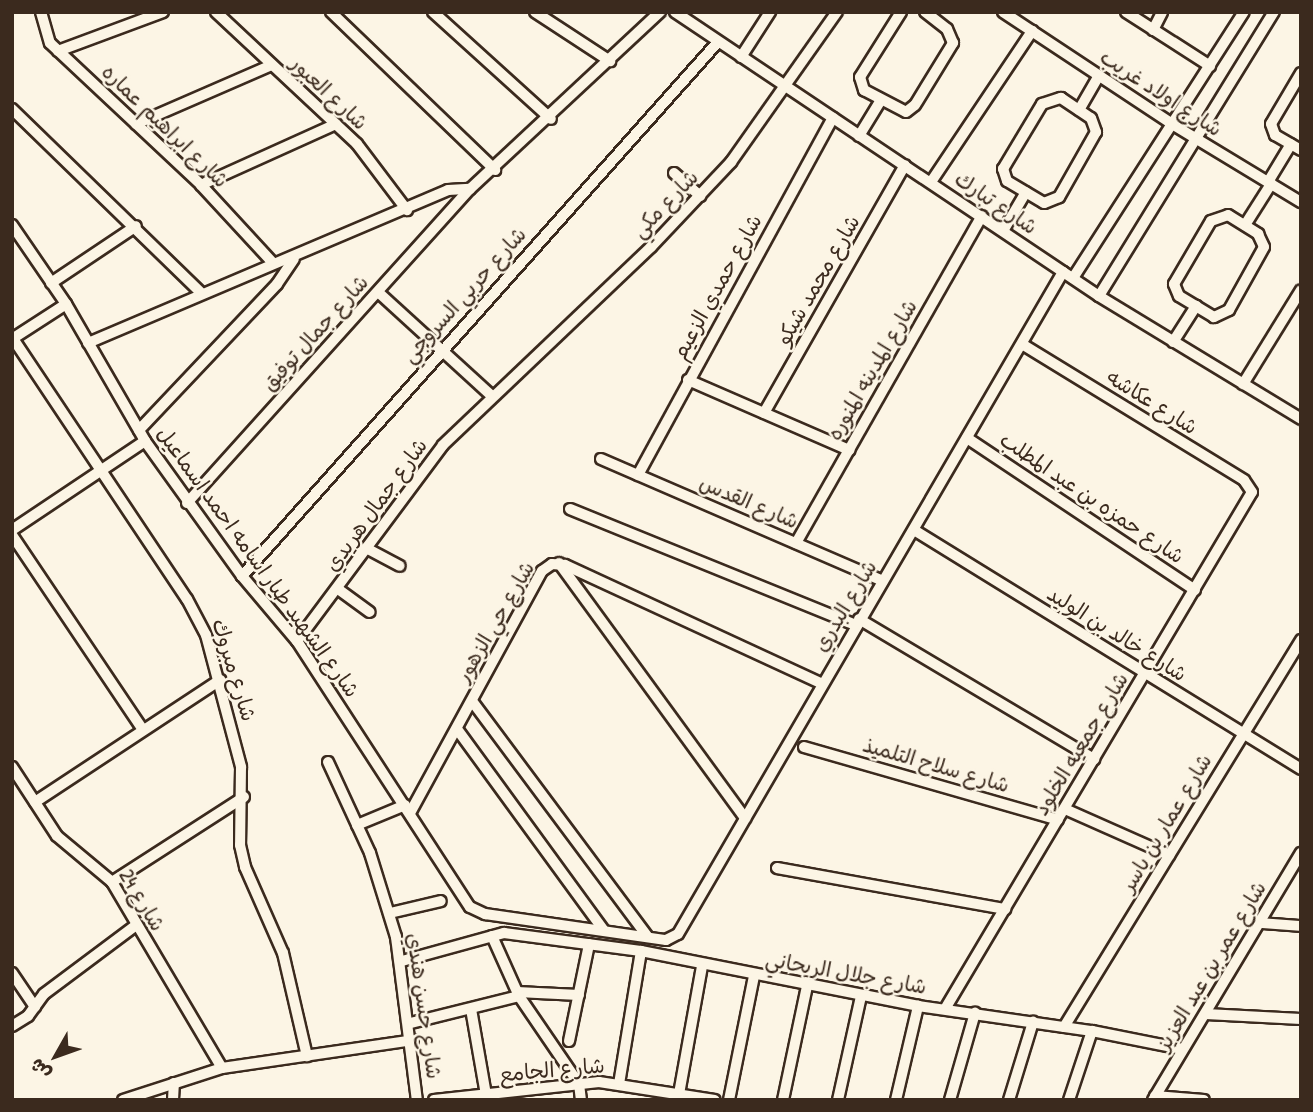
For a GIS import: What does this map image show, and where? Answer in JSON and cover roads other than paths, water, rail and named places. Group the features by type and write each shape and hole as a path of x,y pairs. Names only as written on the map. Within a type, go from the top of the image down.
{"street":[{"name":"شارع ابراهيم عماره","path":"41,12 43,31 58,51 201,185 273,262"},
{"path":"58,51 163,12"},
{"name":"شارع العبور","path":"216,12 336,124 375,165 407,210"},
{"path":"331,12 495,170"},
{"path":"433,12 551,119"},
{"path":"535,12 610,61"},
{"path":"88,343 200,292 273,262 294,259 455,188 470,189 551,119 660,12"},
{"name":"شارع تبارك","path":"675,12 1100,296 1301,419"},
{"path":"741,57 770,12"},
{"name":"شارع مكي","path":"492,396 700,196 786,87 836,12"},
{"path":"901,12 862,70 864,90 900,111 915,105 953,43 938,16 925,12"},
{"path":"1126,12 1210,66"},
{"path":"1153,30 1162,12"},
{"name":"شارع البدري","path":"648,937 666,940 678,934 1021,344 1172,124 1244,12"},
{"path":"1100,296 1274,12"},
{"name":"شارع اولاد غريب","path":"1006,13 1172,124 1301,202"},
{"path":"931,183 1032,32"},
{"name":"شارع حربي السروجي","path":"242,576 718,42"},
{"path":"136,124 272,65"},
{"path":"1245,225 1296,147 1275,135 1271,124 1301,72"},
{"path":"1079,110 1099,76"},
{"path":"1061,98 1091,118 1097,132 1059,197 1044,203 1026,192 1007,181 1004,162 1047,100 1061,98"},
{"path":"859,136 881,100"},
{"path":"12,109 136,226 200,292"},
{"name":"شارع حمدي الزعيم","path":"638,475 832,118"},
{"path":"201,185 336,124"},
{"name":"شارع محمد شيكو","path":"764,414 905,165"},
{"path":"674,173 700,196"},
{"name":"شارع جمال توفيق","path":"187,503 470,189"},
{"path":"1003,231 1026,192"},
{"path":"1228,215 1258,234 1264,247 1236,299 1220,317 1196,306 1179,296 1175,278 1216,217 1228,215"},
{"name":"شارع المدينه المنوره","path":"796,543 982,216"},
{"name":"شارع الشهيد طيار اسامه احمد اسماعيل","path":"12,225 66,304 145,441 187,503 296,641 477,911 648,937"},
{"path":"51,283 136,226"},
{"path":"139,430 277,284 294,259"},
{"path":"1243,384 1301,290"},
{"path":"378,292 492,396"},
{"path":"13,338 66,304"},
{"path":"1173,342 1196,306"},
{"name":"شارع مبروك","path":"13,338 197,617 220,680 244,797 240,822 245,867 283,953 307,1056"},
{"name":"شارع عكاشه","path":"1021,344 1244,480 1250,485 1250,499"},
{"path":"688,380 849,450"},
{"name":"شارع جمال هريدي","path":"296,641 338,589 422,470 492,396"},
{"name":"شارع حمزه بن عبد المطلب","path":"967,438 1195,590"},
{"path":"143,730 12,532 145,441"},
{"name":"شارع القدس","path":"601,459 883,581"},
{"name":"شارع جمعيه الخلود","path":"945,1009 1250,499"},
{"path":"570,509 858,622 1094,759"},
{"name":"شارع خالد بن الوليد","path":"914,530 1301,769"},
{"path":"366,548 400,566"},
{"path":"559,564 746,818"},
{"name":"شارع حي الزهور","path":"407,809 457,729 542,571 559,564 822,684"},
{"path":"338,589 370,612"},
{"name":"شارع عمار بن ياسر","path":"1065,1027 1301,640"},
{"path":"34,802 220,680"},
{"path":"472,701 648,937"},
{"path":"457,729 603,929"},
{"name":"شارع سلاح التلميذ","path":"804,747 1058,820"},
{"name":"شارع حسن هندي","path":"328,762 357,825 390,913 402,961 418,1100"},
{"name":"شارع 24","path":"12,767 57,836 112,882 135,926 222,1068"},
{"path":"112,882 244,797"},
{"path":"357,825 407,809"},
{"path":"1065,809 1169,855"},
{"name":"شارع عمر بن عبد العزيز","path":"1154,1098 1301,853"},
{"path":"777,868 1005,909"},
{"path":"390,913 441,901"},
{"path":"1261,923 1301,926"},
{"path":"12,1026 35,1007 44,995 135,926"},
{"name":"شارع جلال الريحاني","path":"492,936 503,933 641,951 702,966 861,996 1092,1031 1182,1049"},
{"path":"402,961 492,936 518,994 579,1084 581,1100"},
{"path":"569,1041 589,944"},
{"path":"619,1084 641,951"},
{"path":"679,1094 702,966"},
{"path":"12,973 35,1007"},
{"path":"729,1100 754,976"},
{"path":"783,1100 807,986"},
{"path":"411,1023 471,1009 518,994 579,995"},
{"path":"838,1100 861,996"},
{"path":"896,1100 918,1006"},
{"path":"471,1009 486,1095"},
{"path":"950,1100 975,1013"},
{"path":"1206,1014 1301,1019"},
{"path":"1009,1100 1033,1022"},
{"path":"1069,1100 1092,1031"},
{"path":"122,1100 222,1068 413,1040"},
{"path":"173,1100 174,1083"},
{"name":"شارع الجامع","path":"434,1100 486,1095 520,1096 579,1084 619,1084 707,1099"},
{"path":"637,1100 639,1087"},
{"path":"1154,1098 1204,1100"}]}
